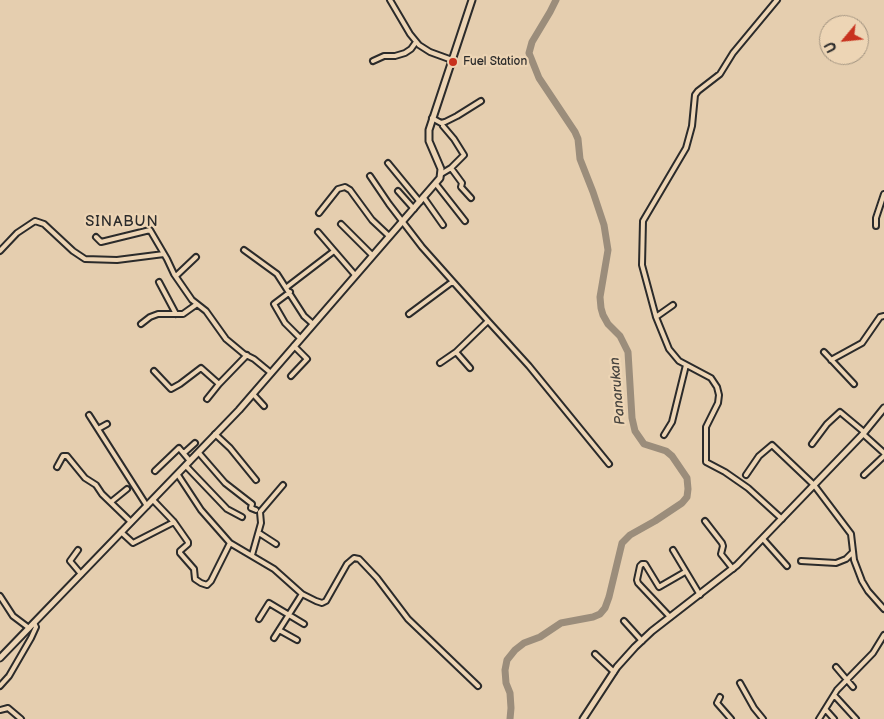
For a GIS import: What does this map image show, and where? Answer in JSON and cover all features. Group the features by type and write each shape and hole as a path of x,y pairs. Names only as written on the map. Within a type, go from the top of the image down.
{"street":[{"path":"390,0 416,42 430,52 452,60"},
{"path":"441,174 429,141 429,130 472,0"},
{"path":"777,0 733,53 720,74 695,94 692,126 686,148 644,219 643,270 656,317 669,349 676,358 686,365 712,378 718,390 718,403 706,427 706,462 748,488 782,519"},
{"path":"373,61 384,56 396,56 405,53 416,42"},
{"path":"432,118 441,123 444,122 458,116 481,101"},
{"path":"1,655 199,453 253,394 372,255 436,184 441,174 451,168 464,155 443,126"},
{"path":"388,163 443,225"},
{"path":"451,168 462,183 462,187 472,198"},
{"path":"370,176 402,222 452,282 529,366 609,464"},
{"path":"436,184 465,221"},
{"path":"319,213 338,189 345,187 350,190 372,220 389,236"},
{"path":"398,191 414,209"},
{"path":"876,226 876,218 884,194"},
{"path":"0,251 17,233 35,221 44,224 73,251 85,259 116,260 164,254"},
{"path":"341,224 372,255"},
{"path":"96,237 101,242 148,230 153,234 176,276 196,304 206,312 226,339 270,373"},
{"path":"318,232 355,275"},
{"path":"244,250 282,278 304,316 312,324"},
{"path":"287,286 334,251"},
{"path":"176,276 196,257"},
{"path":"159,282 176,314"},
{"path":"409,314 452,282"},
{"path":"290,292 274,304 285,323 300,338"},
{"path":"141,324 158,314 183,314 196,304"},
{"path":"656,317 673,305"},
{"path":"831,360 862,344 880,317 884,316"},
{"path":"440,363 456,352 488,322"},
{"path":"291,376 307,358 294,346"},
{"path":"456,352 470,368"},
{"path":"824,352 854,384"},
{"path":"207,399 247,355"},
{"path":"664,435 672,422 686,365"},
{"path":"154,370 171,389 201,368 219,384"},
{"path":"253,394 264,406"},
{"path":"583,719 614,672 642,641 733,569 884,410"},
{"path":"812,444 826,424 841,412 884,454 864,475"},
{"path":"89,415 147,506"},
{"path":"98,429 107,424"},
{"path":"215,434 230,448 256,480"},
{"path":"184,453 195,443"},
{"path":"746,474 759,456 771,445 814,485 851,534 853,552 868,591 884,609"},
{"path":"155,471 179,448 184,453 188,464 227,509 242,517"},
{"path":"199,453 225,483 252,504 252,508 256,510"},
{"path":"57,466 61,458 67,456 85,478 96,485 131,522"},
{"path":"178,475 201,510 230,543 274,569 302,594 319,603 326,601 347,564 354,558 358,559 377,578 408,619 478,686"},
{"path":"252,555 259,533 260,512 283,485"},
{"path":"111,502 127,489"},
{"path":"154,500 174,522 188,543 180,553 194,569 195,579 205,585 211,581 230,543"},
{"path":"705,521 722,543 721,553 733,569"},
{"path":"121,532 133,543 174,522"},
{"path":"259,533 276,544"},
{"path":"763,539 787,566"},
{"path":"78,550 70,561 81,574"},
{"path":"673,550 700,595"},
{"path":"801,561 836,564 846,560 853,552"},
{"path":"670,617 638,583 637,578 640,566 645,564 659,587 685,572"},
{"path":"274,638 302,594"},
{"path":"0,596 12,616 29,628"},
{"path":"259,619 269,602 304,624"},
{"path":"624,621 642,641"},
{"path":"0,686 9,676 31,638 36,627 34,623"},
{"path":"279,630 297,640"},
{"path":"819,719 834,694 870,657 884,635"},
{"path":"594,654 614,672"},
{"path":"836,667 853,687"},
{"path":"740,683 752,705 763,719"},
{"path":"834,694 856,719"},
{"path":"720,697 716,703 731,719"},
{"path":"0,710 8,708 21,719"},
{"path":"826,710 834,719"}],"waterway":[{"name":"Panarukan","path":"510,719 510,693 506,683 505,670 507,660 524,643 540,637 561,623 600,614 605,608 609,597 622,543 630,535 682,503 687,497 688,489 687,478 672,456 666,451 644,444 635,431 632,418 628,352 620,336 608,324 601,308 600,297 608,250 604,225 580,159 578,139 575,132 539,78 529,53 532,42 556,0"}],"place":[{"name":"Fuel Station","path":"453,62"}],"district":[{"name":"SINABUN","path":"122,222"}]}
